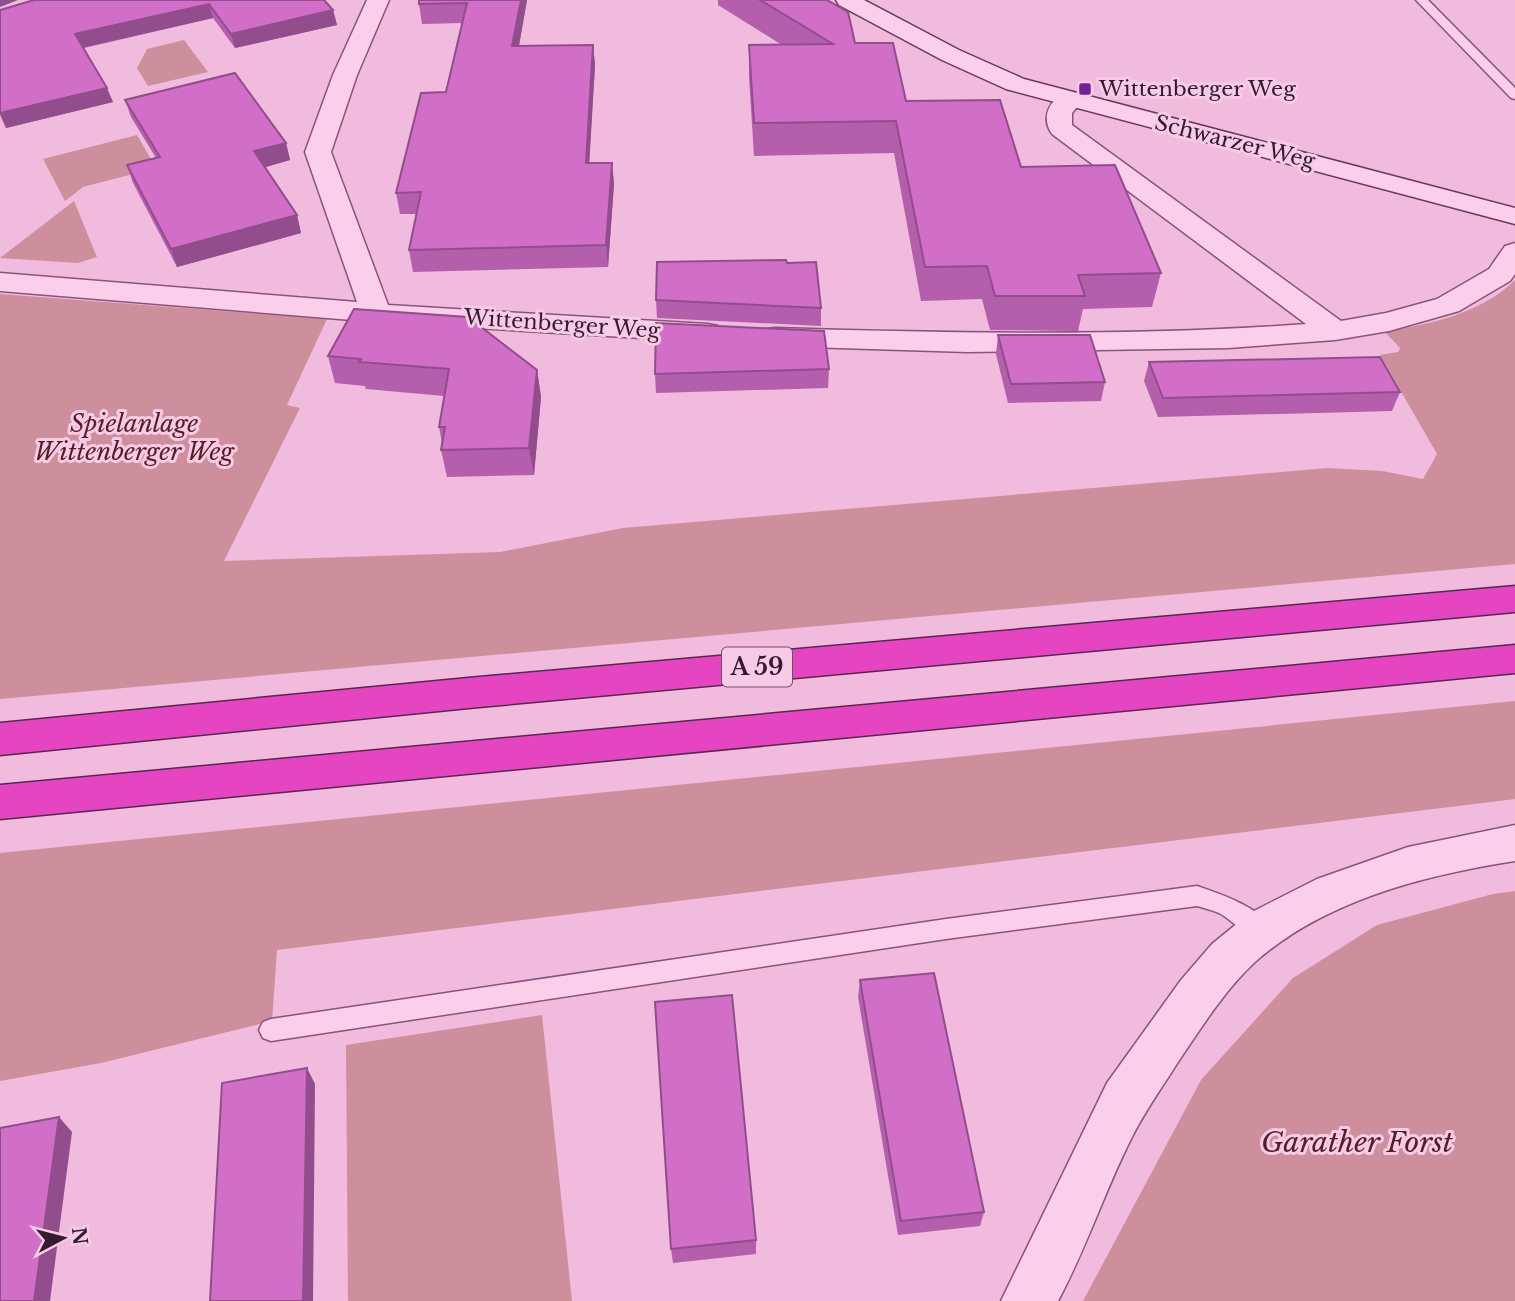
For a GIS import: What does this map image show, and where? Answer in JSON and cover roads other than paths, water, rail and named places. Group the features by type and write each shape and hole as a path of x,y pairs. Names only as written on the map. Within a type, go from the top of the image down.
{"highway":[{"name":"A 59","path":"0,739 479,692 1515,599"},
{"path":"0,802 1515,659"}],"street":[{"path":"376,313 318,152 345,75 378,0"},
{"name":"Schwarzer Weg","path":"847,0 982,71 1070,100 1271,150 1515,216"},
{"path":"1070,100 1058,114 1057,122 1061,129 1335,331"},
{"name":"Wittenberger Weg","path":"0,282 376,313 739,335 968,343 1228,339 1335,331 1388,322 1448,305 1500,275 1515,252"},
{"path":"1028,1301 1125,1100 1207,980 1240,947 1261,930 1321,898 1373,876 1432,859 1515,843"}],"lane":[{"path":"1422,0 1515,95"},
{"path":"271,1030 919,933 1197,896 1228,907 1261,930"}],"place":[{"name":"Wittenberger Weg","path":"1085,89"}],"park label":[{"name":"Spielanlage Wittenberger Weg","path":"134,438"},
{"name":"Garather Forst","path":"1357,1142"}]}
